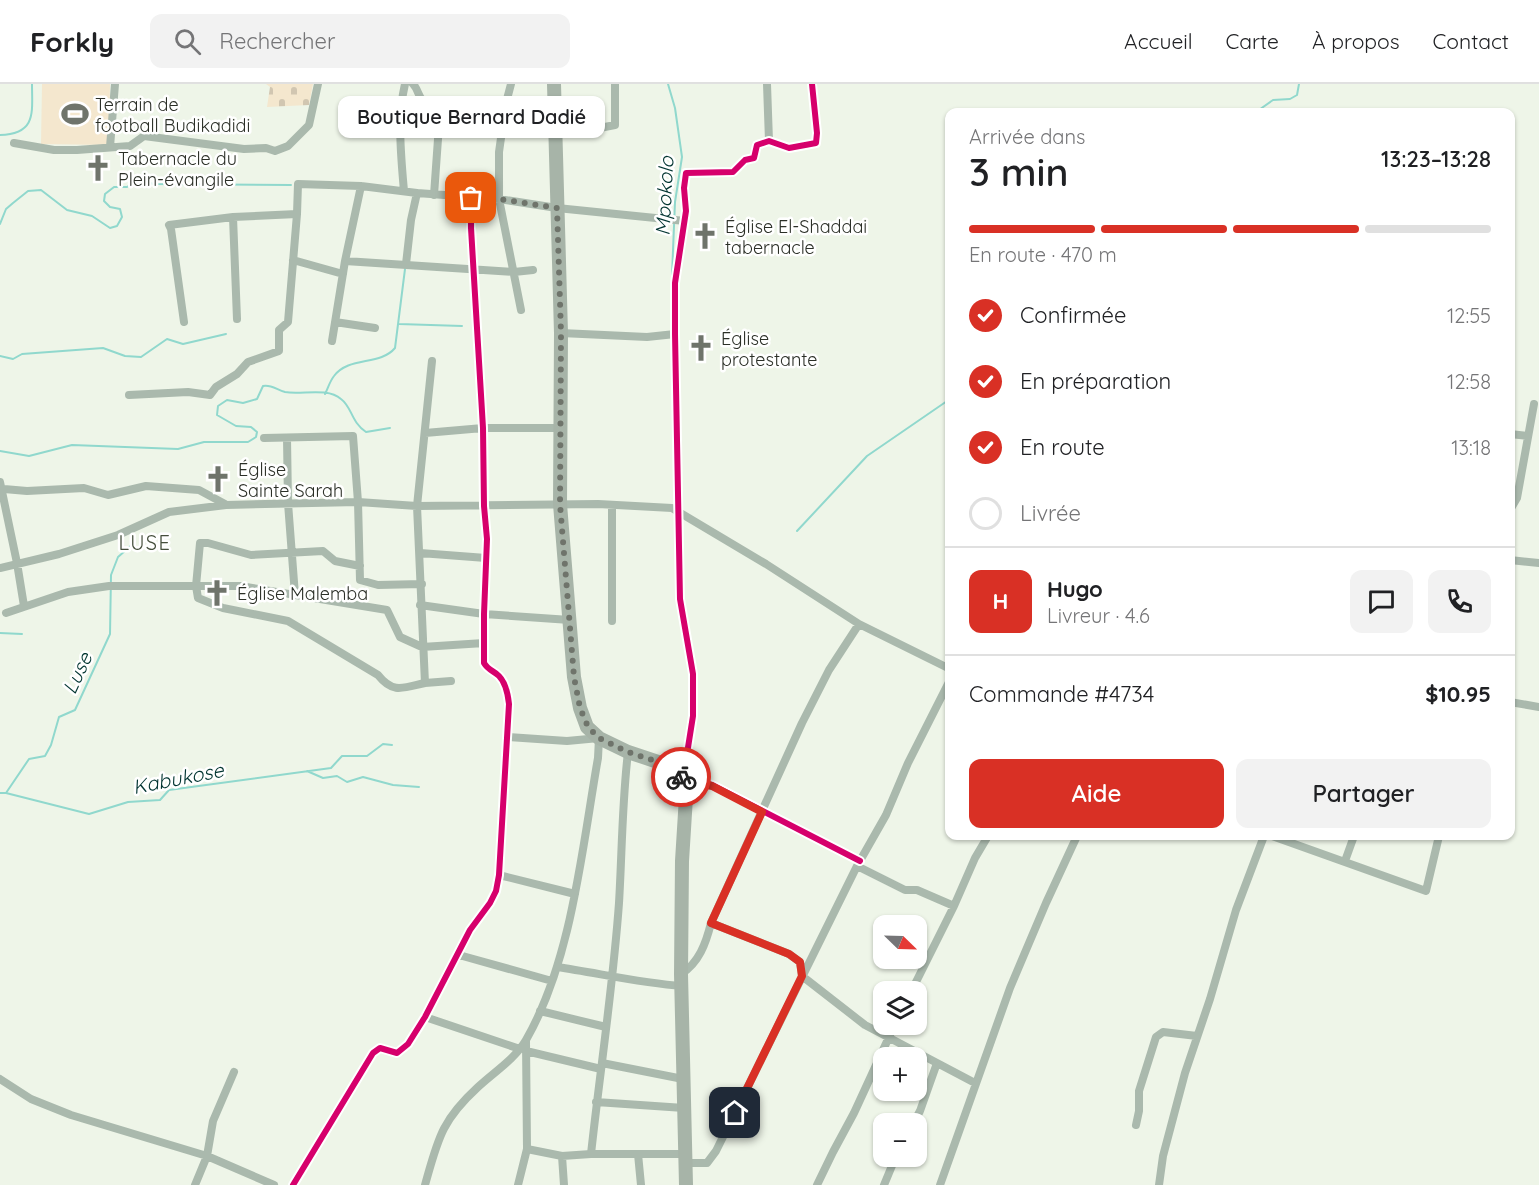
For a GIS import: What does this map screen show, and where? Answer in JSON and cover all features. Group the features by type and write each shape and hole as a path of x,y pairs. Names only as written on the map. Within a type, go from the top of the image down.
{"highway":[{"path":"554,84 561,333 560,504 574,677 580,708 588,727 599,738 628,752 670,766 683,779 686,798 682,861 686,1185"}],"street":[{"path":"110,147 115,84"},
{"path":"14,142 54,150 130,146 144,136 244,149 267,148 275,151 288,146 309,125 318,84"},
{"path":"404,191 402,112 405,84"},
{"path":"413,84 422,100 436,115 439,125 434,195"},
{"path":"511,84 499,152 499,199 521,310"},
{"path":"555,133 615,125 615,84"},
{"path":"767,84 769,141"},
{"path":"812,84 816,143 789,148 769,141 757,145 754,158 745,160 733,171 686,173 685,221 675,283 680,598 693,674 693,716 683,779 712,786 904,890 917,890 954,906"},
{"path":"129,395 188,392 210,395 216,387 237,374 248,362 279,351 279,330 288,322 298,184 361,186 434,195 499,199 557,208 685,221"},
{"path":"332,341 345,261 361,186"},
{"path":"406,264 417,193"},
{"path":"293,1185 373,1053 380,1048 398,1053 408,1044 459,955 470,930 490,903 496,891 499,875 508,736 508,696 504,683 498,675 488,670 484,663 487,539 483,506 483,428 471,198"},
{"path":"184,322 169,225 297,214"},
{"path":"233,218 237,319"},
{"path":"293,260 343,274"},
{"path":"345,261 514,272 533,270"},
{"path":"335,322 375,328"},
{"path":"561,333 647,338 675,334"},
{"path":"425,683 417,506 432,361"},
{"path":"1515,501 1534,404"},
{"path":"425,434 483,428 559,428"},
{"path":"1515,435 1528,436"},
{"path":"264,438 353,436 360,580 378,585 422,584"},
{"path":"287,438 288,503 294,595"},
{"path":"0,482 24,606"},
{"path":"1,494 4,489 27,491 84,488 108,495 146,486 199,490 226,504"},
{"path":"0,568 58,554 118,535 169,512 226,504 358,502 417,506 560,504 677,509 859,624 945,667"},
{"path":"612,506 612,621"},
{"path":"360,566 335,561 323,551 251,555 208,543 200,543 196,586 198,598 223,608 288,621 378,675 386,685 399,689 425,683 451,681"},
{"path":"420,553 486,558"},
{"path":"1515,561 1539,563"},
{"path":"6,612 68,592 109,586 240,586 387,610 400,637 422,647 484,643"},
{"path":"420,605 484,614 570,620"},
{"path":"556,967 658,984 682,980 701,952 711,923 802,723 824,681 859,624"},
{"path":"527,1149 562,1156 638,1154 685,1158 707,1163 716,1151 858,864 886,814 908,763 945,690"},
{"path":"1515,703 1539,707"},
{"path":"508,736 567,741 599,738 598,759 575,894 552,981 523,1050 527,1149 518,1185"},
{"path":"591,1154 619,905 623,799 628,752"},
{"path":"916,981 986,840"},
{"path":"940,1185 1010,988 1075,840"},
{"path":"1159,1185 1167,1139 1197,1036 1236,910 1262,840"},
{"path":"1284,840 1426,891 1438,840"},
{"path":"1345,861 1353,840"},
{"path":"499,875 575,894"},
{"path":"711,923 789,954 800,962 802,976 865,1024 975,1083"},
{"path":"459,955 552,981"},
{"path":"540,1011 606,1027"},
{"path":"425,1017 523,1050 683,1079"},
{"path":"1136,1125 1139,1092 1156,1036 1162,1032 1197,1036"},
{"path":"817,1185 890,1035"},
{"path":"425,1185 438,1138 446,1122 476,1089 523,1050"},
{"path":"919,1113 937,1063"},
{"path":"195,1185 207,1156 213,1120 234,1072"},
{"path":"0,1079 31,1099 71,1115 207,1156 274,1185"},
{"path":"596,1102 684,1108"},
{"path":"638,1154 640,1185"},
{"path":"562,1156 564,1185"},
{"path":"884,1185 891,1167"}],"green space":[{"name":"Terrain de football Budikadidi","path":"42,84 110,84 109,145 41,144"},
{"path":"266,84 313,84 309,105 267,107 270,87"}],"waterway":[{"path":"0,135 21,131 30,120 32,84"},
{"name":"Mpokolo","path":"668,84 675,108 682,157 675,202 672,275"},
{"path":"1262,108 1273,100 1290,99 1297,95 1299,84"},
{"path":"0,224 6,209 28,191 41,190 67,210 92,216 110,228 117,226 122,217 120,209 110,207 104,201 105,194 114,187 127,187 139,178 153,184 291,185"},
{"path":"325,394 340,370 389,354 395,348 405,269"},
{"path":"399,324 462,326"},
{"path":"0,356 13,359 22,354 103,348 125,356 141,357 167,339 183,344 226,334"},
{"path":"0,451 29,456 72,445 178,449 204,442 248,442 256,437 257,432 251,427 236,426 217,415 218,406 227,400 243,403 257,399 263,386 271,386 292,393 329,393 345,402 357,424 366,432 390,428"},
{"path":"797,531 867,456 945,402"},
{"name":"Luse","path":"6,793 29,759 45,756 51,745 59,717 75,710 110,634 111,575 118,557 134,543"},
{"path":"0,633 22,634"},
{"name":"Kabukose","path":"0,793 89,814 128,802 160,800 169,790 331,768 342,756 367,756 383,744 392,745"},
{"path":"307,771 323,778 337,776 347,782 363,777 393,785 419,787"}],"cycle path":[{"path":"812,84 816,143 789,148 769,141 757,145 754,158 745,160 733,172 686,173 684,188 686,211 675,283 680,599 693,674 693,716 683,779 712,785 860,861"},
{"path":"293,1185 373,1053 380,1048 397,1053 408,1044 425,1017 470,930 490,903 496,891 499,875 509,704 503,682 484,663 487,539 471,198"}],"way so far":[{"path":"471,198 499,199 557,208 561,333 560,504 574,677 580,708 588,727 599,738 628,752 670,766 681,777"}],"place":[{"name":"Terrain de football Budikadidi","path":"75,114"},
{"name":"Tabernacle du Plein-évangile","path":"98,168"},
{"name":"Boutique Bernard Dadié","path":"471,198"},
{"name":"Église El-Shaddai tabernacle","path":"705,236"},
{"name":"Église protestante","path":"701,348"},
{"name":"Église Sainte Sarah","path":"218,479"},
{"name":"Église Malemba","path":"217,593"}],"district":[{"name":"LUSE","path":"145,542"}],"route":[{"path":"681,777 712,786 762,812 711,923 789,954 800,962 802,976 735,1113"}]}
